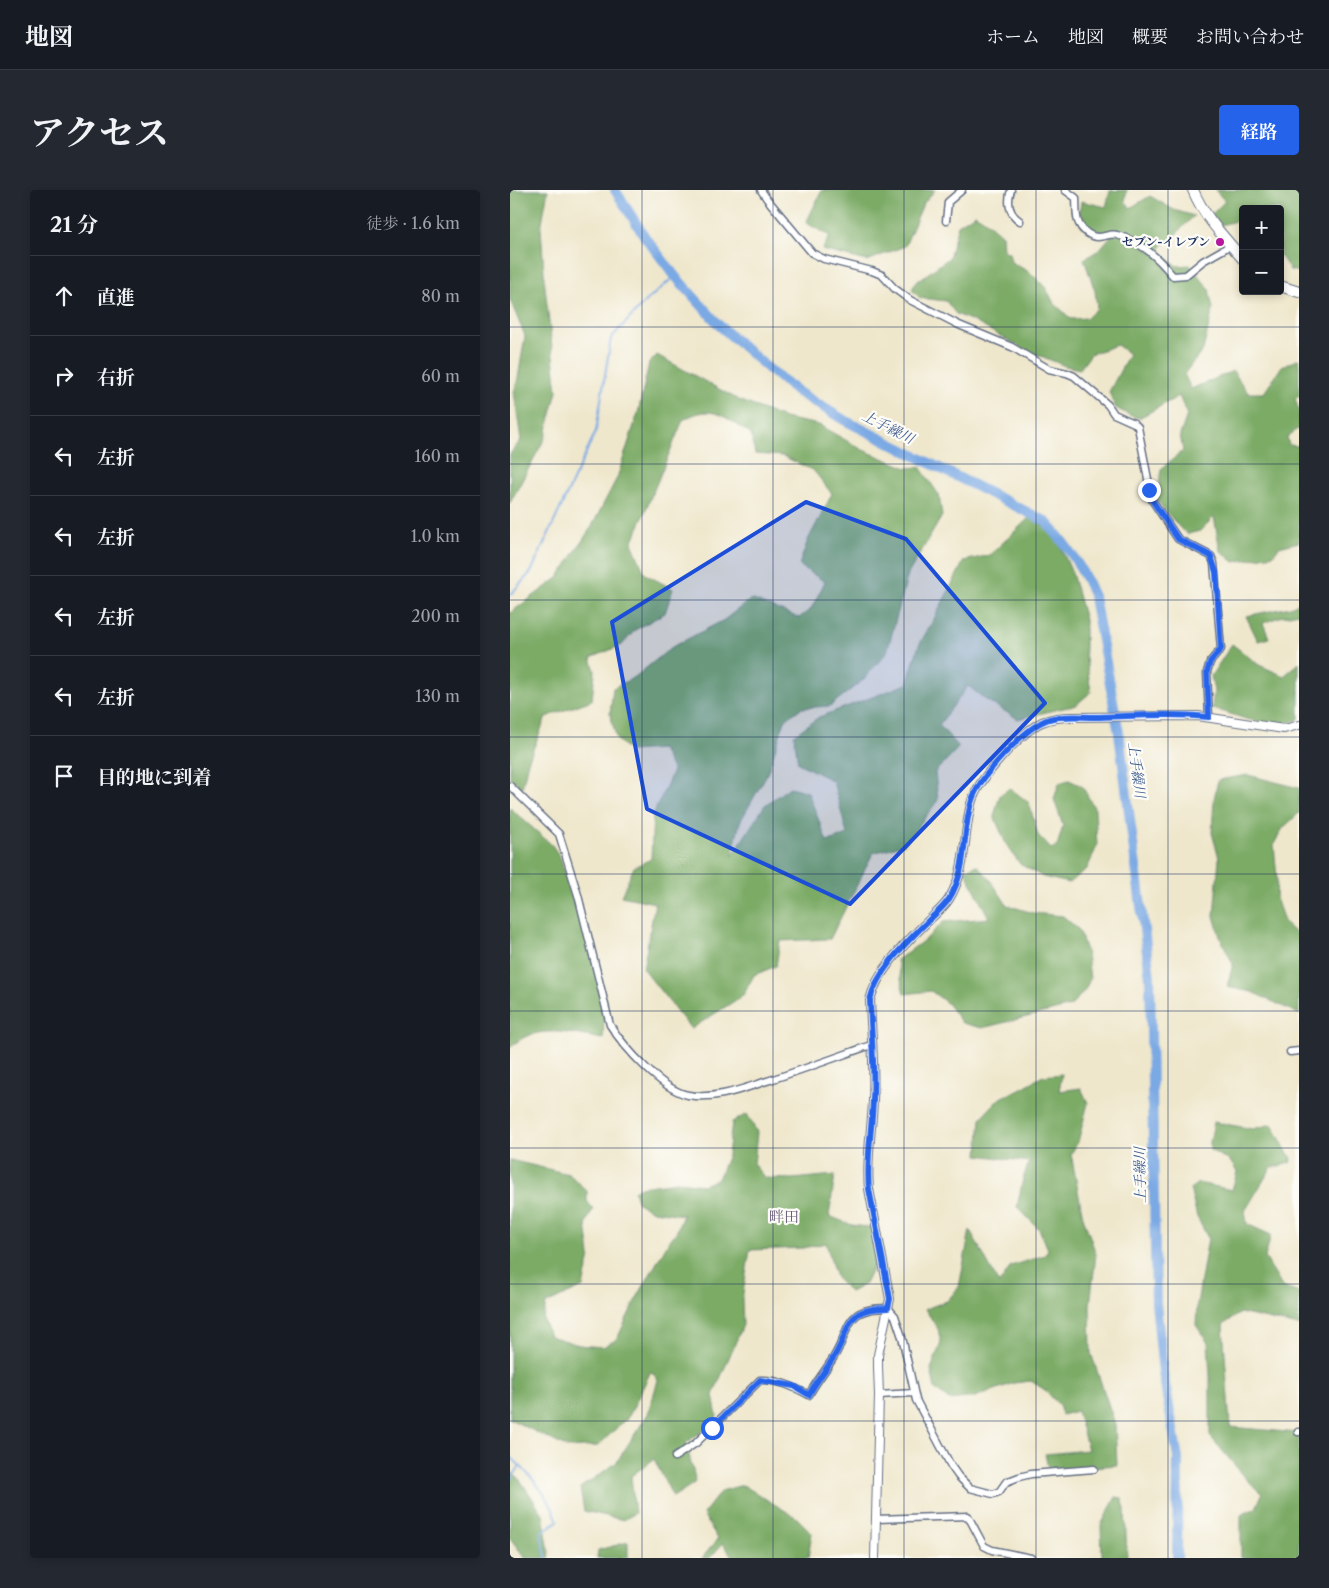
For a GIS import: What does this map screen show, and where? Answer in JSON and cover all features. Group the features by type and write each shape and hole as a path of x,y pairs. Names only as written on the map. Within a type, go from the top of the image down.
{"main road":[{"path":"1193,190 1206,215 1239,254"},
{"path":"1284,287 1299,292"}],"street":[{"path":"761,190 812,253 824,259 882,274 895,289 910,300 958,325 1012,347 1049,369 1074,376 1108,405 1114,414 1134,423 1138,427 1152,500 1178,539 1211,556 1214,563 1221,649 1210,662 1207,672 1209,717"},
{"path":"946,221 948,202 962,190"},
{"path":"1011,190 1008,204 1014,218 1020,222"},
{"path":"1065,190 1076,198 1079,227 1090,235 1098,237 1116,234 1146,248 1174,276 1186,275 1203,261 1231,245"},
{"path":"875,1558 879,1395 878,1355 890,1299 869,1189 867,1158 873,1099 871,993 898,951 951,896 963,861 971,803 983,778 1018,741 1041,722 1056,718 1104,716 1209,717 1284,729 1299,725"},
{"path":"510,786 559,834 578,895 610,1025 622,1042 667,1086 690,1095 718,1095 791,1073 872,1045"},
{"path":"1290,1052 1299,1051"},
{"path":"888,1308 895,1316 902,1337 914,1393 919,1407 930,1424 944,1454 958,1476 970,1488 993,1494 999,1492 1006,1482 1025,1476 1094,1469"},
{"path":"675,1457 696,1443 760,1380 794,1386 809,1395 835,1356 852,1319 865,1310 888,1308"},
{"path":"879,1395 914,1393"},
{"path":"876,1519 968,1516 984,1546 992,1550 1031,1558"}],"highlighted area":[{"path":"806,502 906,539 1045,703 850,904 647,809 612,622"}],"green space":[{"path":"510,190 548,190 541,228 545,287 557,391 545,438 510,503 510,454 521,440 514,392 525,336 510,300"},
{"path":"822,190 935,190 923,204 905,246 867,261 822,250 830,236 806,223"},
{"path":"1127,190 1125,201 1130,208 1150,196 1174,210 1194,216 1167,243 1162,245 1159,252 1177,266 1190,265 1209,289 1213,309 1203,350 1184,374 1191,389 1233,371 1248,393 1264,393 1282,366 1299,359 1299,397 1295,398 1299,411 1299,428 1287,437 1289,445 1299,446 1299,542 1279,547 1273,555 1234,562 1220,550 1214,517 1200,531 1188,534 1180,528 1157,501 1161,469 1183,451 1180,435 1187,415 1179,396 1139,418 1116,408 1109,392 1129,354 1117,345 1091,354 1080,369 1065,366 1024,349 973,321 956,314 946,301 920,298 912,290 915,283 949,258 958,225 975,214 1002,235 1003,250 1009,253 1011,262 1031,273 1045,287 1054,303 1071,319 1087,318 1097,308 1095,291 1084,259 1099,250 1116,230 1095,233 1081,226 1079,218 1081,201 1106,207 1110,191"},
{"path":"1215,190 1299,190 1299,272 1290,270 1284,261 1284,205 1239,205 1239,220 1221,225 1211,215 1225,201"},
{"path":"657,355 739,400 784,418 819,425 863,450 907,468 920,467 939,495 942,516 908,574 887,652 863,680 830,706 801,708 785,720 767,774 740,822 732,856 765,805 790,787 808,792 827,842 847,834 833,781 798,763 794,735 819,717 907,684 919,645 964,561 990,555 1030,517 1055,534 1072,573 1085,620 1085,652 1091,692 1076,705 1018,719 986,700 968,686 939,725 959,747 935,772 938,800 905,844 873,853 830,939 780,941 776,966 754,975 744,994 691,1029 643,969 655,903 621,896 634,867 651,859 653,815 673,771 662,749 630,751 617,740 610,714 613,688 635,677 672,647 724,620 751,599 799,618 811,609 825,582 799,565 808,540 832,494 814,471 783,456 755,454 751,434 718,414 703,412 683,420 632,543 645,574 673,589 665,613 635,630 622,645 591,658 595,671 592,700 546,717 528,762 522,788 510,778 510,613 558,578 592,526 617,478 638,413 649,363"},
{"path":"1299,603 1299,613 1263,623 1269,638 1258,641 1246,616 1290,607"},
{"path":"1232,644 1259,665 1284,676 1299,663 1299,719 1279,726 1246,719 1212,708 1214,691 1211,676"},
{"path":"1248,775 1299,788 1299,813 1283,828 1274,844 1277,879 1276,898 1285,924 1299,936 1299,1014 1252,992 1227,987 1233,964 1220,937 1214,916 1219,858 1212,833 1214,799 1218,780"},
{"path":"1069,780 1082,786 1095,809 1097,846 1087,869 1069,883 1043,877 1020,864 1006,844 994,816 1000,795 1010,788 1029,803 1038,835 1051,849 1057,846 1063,826 1054,799 1059,783"},
{"path":"510,808 552,845 560,857 605,998 603,1039 566,1033 542,1032 520,1040 510,1048"},
{"path":"977,865 990,879 1007,905 1033,913 1063,916 1079,930 1087,954 1090,979 1085,990 1071,1006 982,1028 962,1023 947,1003 931,991 904,994 897,960 926,939 943,922 989,918 965,870"},
{"path":"1062,1074 1059,1091 1081,1088 1088,1103 1078,1142 1071,1154 1083,1217 1096,1254 1090,1305 1091,1353 1115,1424 1117,1465 1068,1469 1048,1468 1045,1454 1088,1450 1077,1411 1062,1415 1059,1405 1045,1390 1031,1381 1014,1383 975,1397 949,1400 935,1389 931,1369 941,1343 938,1329 925,1309 947,1301 959,1287 970,1230 999,1284 1011,1266 1045,1255 1048,1249 1039,1229 1017,1207 1029,1162 978,1155 981,1118 999,1099 1043,1076"},
{"path":"747,1114 757,1132 754,1165 765,1178 792,1179 835,1175 829,1216 852,1225 873,1228 881,1251 865,1284 850,1292 836,1278 826,1243 803,1248 750,1250 742,1299 743,1325 713,1395 717,1417 708,1427 686,1443 696,1482 673,1497 654,1459 631,1476 635,1513 624,1520 584,1511 580,1488 616,1463 648,1414 658,1380 651,1371 629,1416 598,1446 568,1448 510,1419 510,1160 569,1174 587,1191 587,1201 593,1209 586,1223 590,1256 583,1287 546,1304 543,1319 550,1336 579,1345 603,1347 617,1339 634,1303 669,1241 676,1233 683,1215 653,1211 638,1203 634,1191 641,1187 677,1182 703,1185 718,1179 728,1155 732,1122"},
{"path":"1214,1122 1253,1129 1272,1124 1292,1158 1290,1163 1271,1168 1245,1211 1247,1224 1271,1235 1265,1257 1282,1287 1299,1293 1299,1326 1240,1313 1223,1325 1230,1427 1299,1433 1299,1558 1241,1558 1241,1515 1256,1508 1262,1494 1248,1481 1210,1436 1208,1343 1196,1325 1197,1304 1208,1238 1197,1217 1190,1189 1198,1183 1232,1190 1237,1172 1230,1161 1210,1150"},
{"path":"510,1472 518,1477 543,1514 550,1558 525,1558 510,1538"},
{"path":"743,1485 797,1518 812,1533 808,1558 733,1558 723,1543 710,1558 702,1558 718,1539 703,1514 721,1491"},
{"path":"1116,1497 1122,1498 1125,1509 1127,1558 1102,1558 1101,1525"},
{"path":"628,1542 628,1558 597,1558 598,1550"}],"waterway":[{"name":"上手繰川","path":"615,190 645,237 675,276 720,326 770,370 798,392 844,420 1045,521 1073,557 1085,576 1094,597 1119,733 1150,977 1156,1303 1163,1372 1178,1458 1177,1558"},
{"path":"510,595 531,572 596,431 611,338 645,302 675,276"},
{"path":"510,1456 538,1486 549,1502 558,1521 541,1532 546,1558"},
{"path":"510,1481 520,1466"}],"place":[{"name":"セブン-イレブン","path":"1220,242"}],"district":[{"name":"畔田","path":"784,1217"}],"route":[{"path":"712,1428 760,1380 794,1386 809,1395 839,1349 852,1319 858,1313 865,1310 888,1308 890,1299 869,1189 867,1158 873,1099 871,993 898,951 948,901 954,890 963,861 971,803 983,778 1032,728 1049,719 1121,716 1209,717 1207,672 1210,662 1221,649 1214,563 1211,556 1178,539 1152,500 1149,490"}]}
